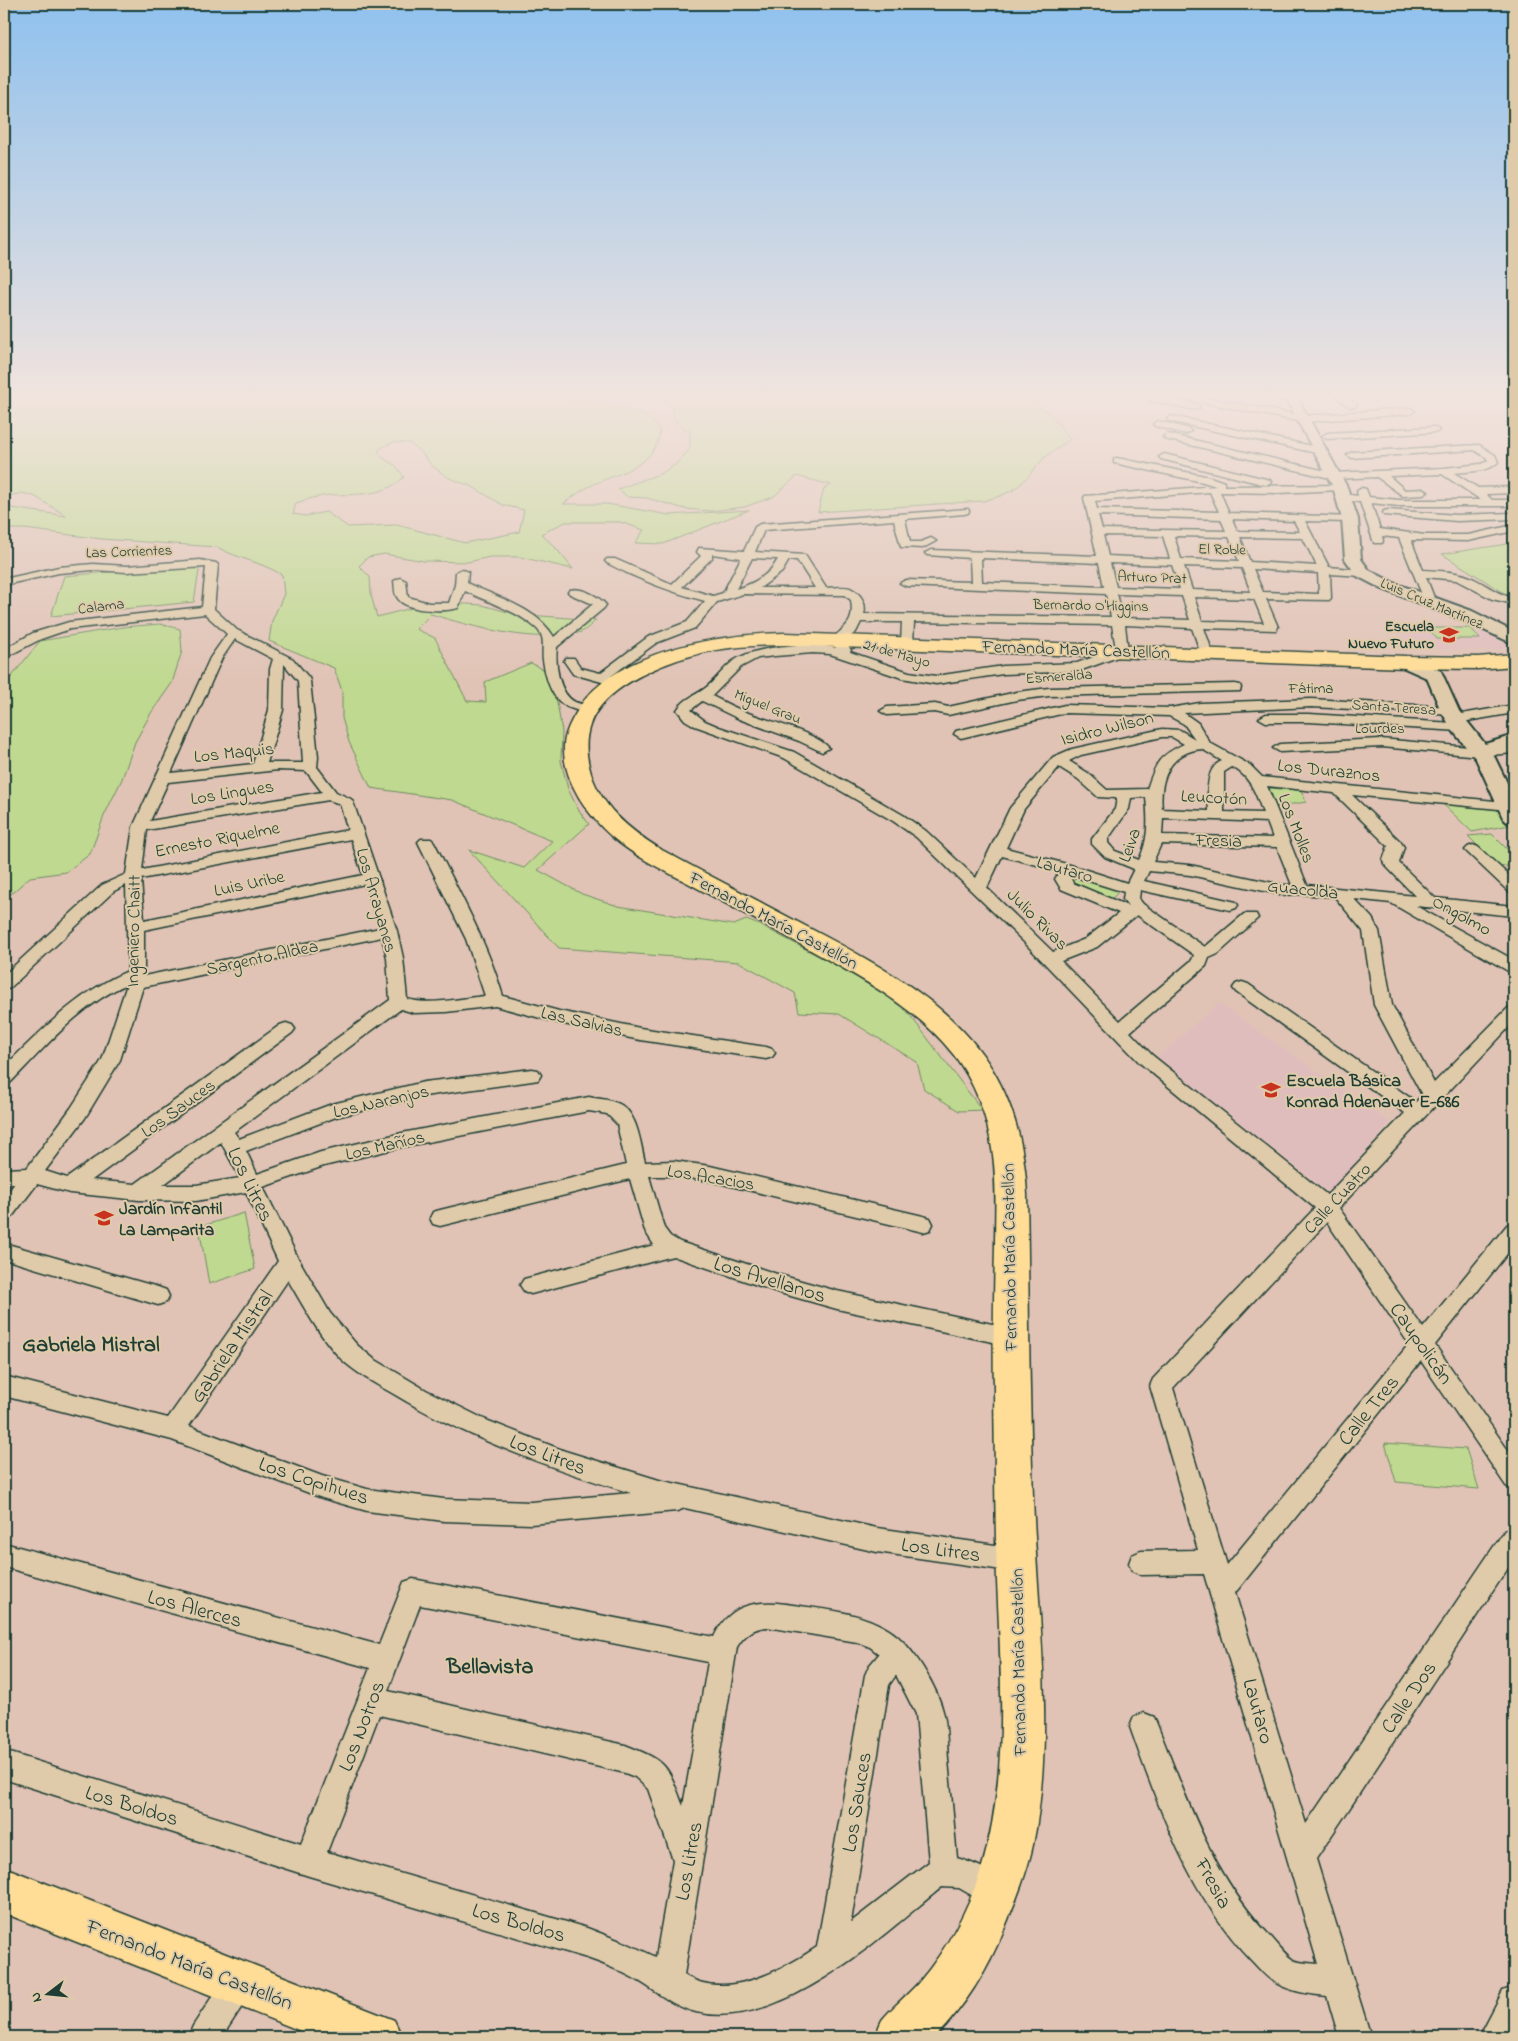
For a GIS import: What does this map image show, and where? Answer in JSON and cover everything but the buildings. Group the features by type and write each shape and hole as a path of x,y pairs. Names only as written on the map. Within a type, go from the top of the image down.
{"main road":[{"name":"Fernando María Castellón","path":"900,2037 928,2010 949,1983 983,1924 996,1894 1010,1844 1020,1786 1021,1670 1016,1560 1011,1337 1010,1168 1000,1115 977,1066 961,1045 938,1022 896,988 850,961 654,855 624,836 613,826 589,795 576,762 577,734 587,709 609,680 660,660 716,644 761,639 846,650 908,631 1122,651 1406,662 1442,669 1514,660"},
{"name":"Fernando María Castellón","path":"4,1890 377,2037"}],"street":[{"path":"1122,651 1118,621 1090,498 1178,491"},
{"path":"1215,491 1248,565 1259,596"},
{"path":"1298,518 1312,491"},
{"name":"Luis Cruz Martínez","path":"1334,491 1353,559 1363,573 1388,586 1466,615 1514,639"},
{"path":"1351,491 1368,510 1424,517 1513,516"},
{"path":"1356,491 1364,499 1399,503 1514,503"},
{"path":"1362,491 1377,536 1468,538 1514,528"},
{"path":"1401,491 1403,493 1439,492"},
{"path":"1457,492 1471,491"},
{"path":"1475,491 1513,516"},
{"path":"1150,493 1157,514"},
{"path":"727,596 760,527 964,511"},
{"path":"1092,512 1298,518"},
{"path":"899,517 905,545 923,545 931,541"},
{"path":"1298,518 1324,569"},
{"path":"1097,532 1307,535"},
{"path":"1166,533 1207,654"},
{"path":"1404,536 1429,600"},
{"path":"673,589 711,553 801,557 822,590"},
{"name":"El Roble","path":"931,553 1248,565 1363,573"},
{"path":"975,555 977,586"},
{"path":"611,561 631,572 673,589 713,600 754,587 778,570 785,556"},
{"name":"Las Corrientes","path":"4,582 59,570 93,567 126,569 200,563 212,565 208,610"},
{"name":"Arturo Prat","path":"906,583 1325,598 1324,569"},
{"path":"400,581 402,598 433,609 454,605 461,585 462,572"},
{"path":"1420,573 1452,576 1470,581 1500,599 1514,602"},
{"path":"461,585 517,611 542,628 551,644 549,658 556,688 569,704 587,709"},
{"path":"739,592 822,590 846,591 853,594 859,607 846,650"},
{"path":"551,644 600,605 596,600 574,592"},
{"name":"Bernardo O'Higgins","path":"857,618 908,631 1118,621 1272,626 1259,596"},
{"path":"570,661 574,669 578,671 609,680 652,640 692,625 713,600"},
{"path":"208,610 233,633 289,662 304,681 311,757 310,768"},
{"name":"Calama","path":"4,654 38,636 69,626 208,610"},
{"name":"Ingeniero Chaitt","path":"4,1214 78,1113 110,1060 136,978 133,876 140,827 216,658 233,633"},
{"name":"21 de Mayo","path":"685,712 687,705 716,685 730,668 755,655 797,650 846,650 919,678 942,680 1003,670 1079,667 1122,651"},
{"path":"259,768 276,710 276,669 280,657"},
{"path":"1442,669 1455,719 1480,752 1510,801"},
{"path":"919,678 920,683 936,708"},
{"name":"Esmeralda","path":"887,711 936,708 941,711 955,710 1039,692 1096,689 1235,688"},
{"name":"Miguel Grau","path":"702,696 744,716 804,738 822,748"},
{"name":"Fátima","path":"961,734 1064,709 1172,712 1180,709 1208,707 1305,703 1455,719"},
{"path":"1455,719 1514,709"},
{"name":"Julio Rivas","path":"685,712 692,719 711,728 789,755 898,818 921,834 979,888 1146,1059 1300,1182 1328,1208"},
{"name":"Los Duraznos","path":"1172,712 1188,720 1200,735 1199,744 1250,772 1258,781 1339,790 1510,801"},
{"name":"Santa Teresa","path":"1266,718 1455,719"},
{"name":"Isidro Wilson","path":"979,888 1017,808 1046,771 1058,760 1077,752 1162,732 1174,733 1199,744"},
{"path":"1480,752 1514,740"},
{"name":"Lourdes","path":"1280,748 1381,743 1480,752 1514,750"},
{"name":"Leiva","path":"1133,909 1131,899 1133,886 1144,866 1155,838 1156,824 1153,793 1161,768 1166,759 1177,751 1199,744"},
{"path":"1058,760 1083,776 1102,794 1153,793"},
{"path":"1217,816 1218,770 1234,762"},
{"name":"Los Maquis","path":"161,778 291,765 310,768"},
{"name":"Los Arrayanes","path":"310,768 331,795 346,802 389,931 395,958 398,1002"},
{"name":"Los Molles","path":"1258,781 1301,889"},
{"path":"1339,790 1395,844 1396,847 1391,862 1430,902"},
{"name":"Guacolda","path":"1125,794 1122,810 1100,839 1100,844 1104,850 1116,858 1144,866 1190,870 1283,890 1301,889 1514,911"},
{"name":"Los Lingues","path":"140,827 331,795"},
{"name":"Leucotón","path":"1154,813 1273,818"},
{"name":"Ernesto Riquelme","path":"4,984 108,888 133,876 356,833"},
{"name":"Fresia","path":"1155,838 1283,843"},
{"path":"426,842 468,923 488,972 494,1000"},
{"name":"Lautaro","path":"997,850 1133,886 1230,905"},
{"path":"1473,850 1514,888"},
{"path":"1069,869 1063,879 1067,886 1133,909 1198,949 1202,955"},
{"name":"Luis Uribe","path":"136,927 371,878"},
{"path":"1340,893 1369,927 1383,1005 1432,1096"},
{"name":"Ongolmo","path":"1391,898 1514,967"},
{"path":"1050,959 1091,943 1133,909"},
{"path":"1120,1031 1200,962 1202,955 1212,950 1250,918"},
{"name":"Sargento Aldea","path":"4,1078 65,1018 95,994 119,980 389,931"},
{"path":"1242,988 1417,1112"},
{"name":"Las Salvias","path":"398,1002 414,1006 446,1006 494,1000 640,1034 766,1053"},
{"path":"139,1192 229,1139 398,1002"},
{"name":"Calle Cuatro","path":"1161,1386 1432,1096 1514,1012"},
{"name":"Los Sauces","path":"70,1186 286,1029"},
{"name":"Los Naranjos","path":"229,1139 332,1110 424,1089 532,1075"},
{"name":"Los Mañíos","path":"4,1176 32,1175 70,1186 139,1192 196,1193 250,1184 321,1159 402,1140 589,1104 605,1106 622,1117 629,1130 655,1231 663,1242 673,1248"},
{"name":"Los Litres","path":"229,1139 289,1262 322,1319 339,1341 366,1366 418,1397 478,1427 563,1461 624,1481 693,1499 876,1540 1016,1560"},
{"name":"Los Acacios","path":"440,1218 638,1170 670,1168 717,1176 923,1224"},
{"name":"Caupolicán","path":"1328,1208 1514,1478"},
{"name":"Calle Tres","path":"1223,1590 1514,1231"},
{"path":"531,1285 673,1248"},
{"name":"Los Avellanos","path":"673,1248 780,1284 845,1302 1011,1337"},
{"path":"4,1251 158,1296"},
{"name":"Gabriela Mistral","path":"173,1430 289,1262"},
{"name":"Lautaro","path":"1161,1386 1355,2037"},
{"name":"Los Copihues","path":"6,1390 173,1430 322,1487 366,1500 444,1510 531,1513 693,1499"},
{"name":"Calle Dos","path":"1301,1856 1514,1538"},
{"name":"Los Alerces","path":"4,1555 387,1660"},
{"path":"1142,1563 1215,1562"},
{"name":"Los Notros","path":"309,1861 413,1591 722,1652"},
{"path":"722,1652 726,1639 734,1629 748,1618 761,1614 870,1633 886,1643 920,1691 930,1714 944,1871 960,1873 996,1894"},
{"name":"Los Litres","path":"667,1982 722,1652"},
{"name":"Los Sauces","path":"831,1955 878,1675 896,1655"},
{"path":"372,1700 625,1760 645,1767 659,1780 688,1862"},
{"name":"Fresia","path":"1144,1727 1165,1787 1207,1874 1231,1915 1259,1948 1288,1974 1340,1982"},
{"name":"Los Boldos","path":"4,1765 309,1861 588,1943 624,1957 680,1990 702,1999 727,2001 744,1999 797,1977 831,1955 928,1879 944,1871"},
{"path":"204,2037 239,1983"},
{"path":"1496,2037 1514,2002"}],"shaded area":[{"name":"Escuela Nuevo Futuro","path":"1397,627 1481,627 1513,643 1513,648 1486,651 1406,647"},
{"name":"Escuela Básica Konrad Adenauer E-686","path":"1219,1003 1390,1123 1330,1191 1324,1189 1158,1057"}],"green space":[{"path":"4,491 378,491 330,495 304,500 296,503 293,514 305,516 326,512 348,527 397,525 465,543 519,532 524,510 503,505 480,491 581,491 563,504 607,504 669,515 749,510 663,544 635,543 644,530 620,522 565,522 541,534 555,547 573,569 520,557 490,557 468,562 424,561 384,554 368,557 359,566 370,577 371,595 377,617 435,602 482,605 515,614 596,620 581,632 546,636 506,633 431,614 416,629 435,638 467,701 486,702 485,682 531,663 552,674 562,731 561,761 568,789 578,809 589,824 538,870 582,894 618,906 734,925 746,920 760,925 849,972 903,1006 982,1110 959,1111 924,1089 917,1062 839,1014 799,1012 795,993 739,962 559,948 469,850 524,868 552,841 452,800 371,788 349,742 342,718 342,691 334,668 269,641 272,621 284,594 282,575 217,547 102,539 25,529 4,529 4,507 67,516 34,496 22,493 4,497"},
{"path":"621,491 780,491 773,497 744,507 711,511 685,509 647,498 628,497"},
{"path":"823,491 1010,491 983,501 818,512"},
{"path":"1514,543 1514,593 1506,594 1442,554"},
{"path":"200,564 194,602 51,616 64,576"},
{"path":"160,624 180,629 182,651 172,683 151,713 135,742 122,779 104,816 90,854 66,872 30,877 4,900 4,686 40,641 123,627"},
{"path":"1428,628 1471,628 1480,639 1437,639"},
{"path":"1267,788 1301,790 1306,802 1274,807"},
{"path":"1443,804 1503,810 1510,825 1472,832"},
{"path":"1492,834 1514,856 1514,865 1499,867 1468,836"},
{"path":"1072,877 1119,891 1110,901 1067,884"},
{"path":"244,1213 255,1269 209,1284 199,1227"},
{"path":"1385,1443 1466,1449 1479,1489 1396,1482"}],"place":[{"name":"Escuela Nuevo Futuro","path":"1449,635"},
{"name":"Escuela Básica Konrad Adenauer E-686","path":"1271,1090"},
{"name":"Jardín Infantil La Lamparita","path":"104,1218"}],"district":[{"name":"Gabriela Mistral","path":"91,1343"},
{"name":"Bellavista","path":"490,1665"}]}
